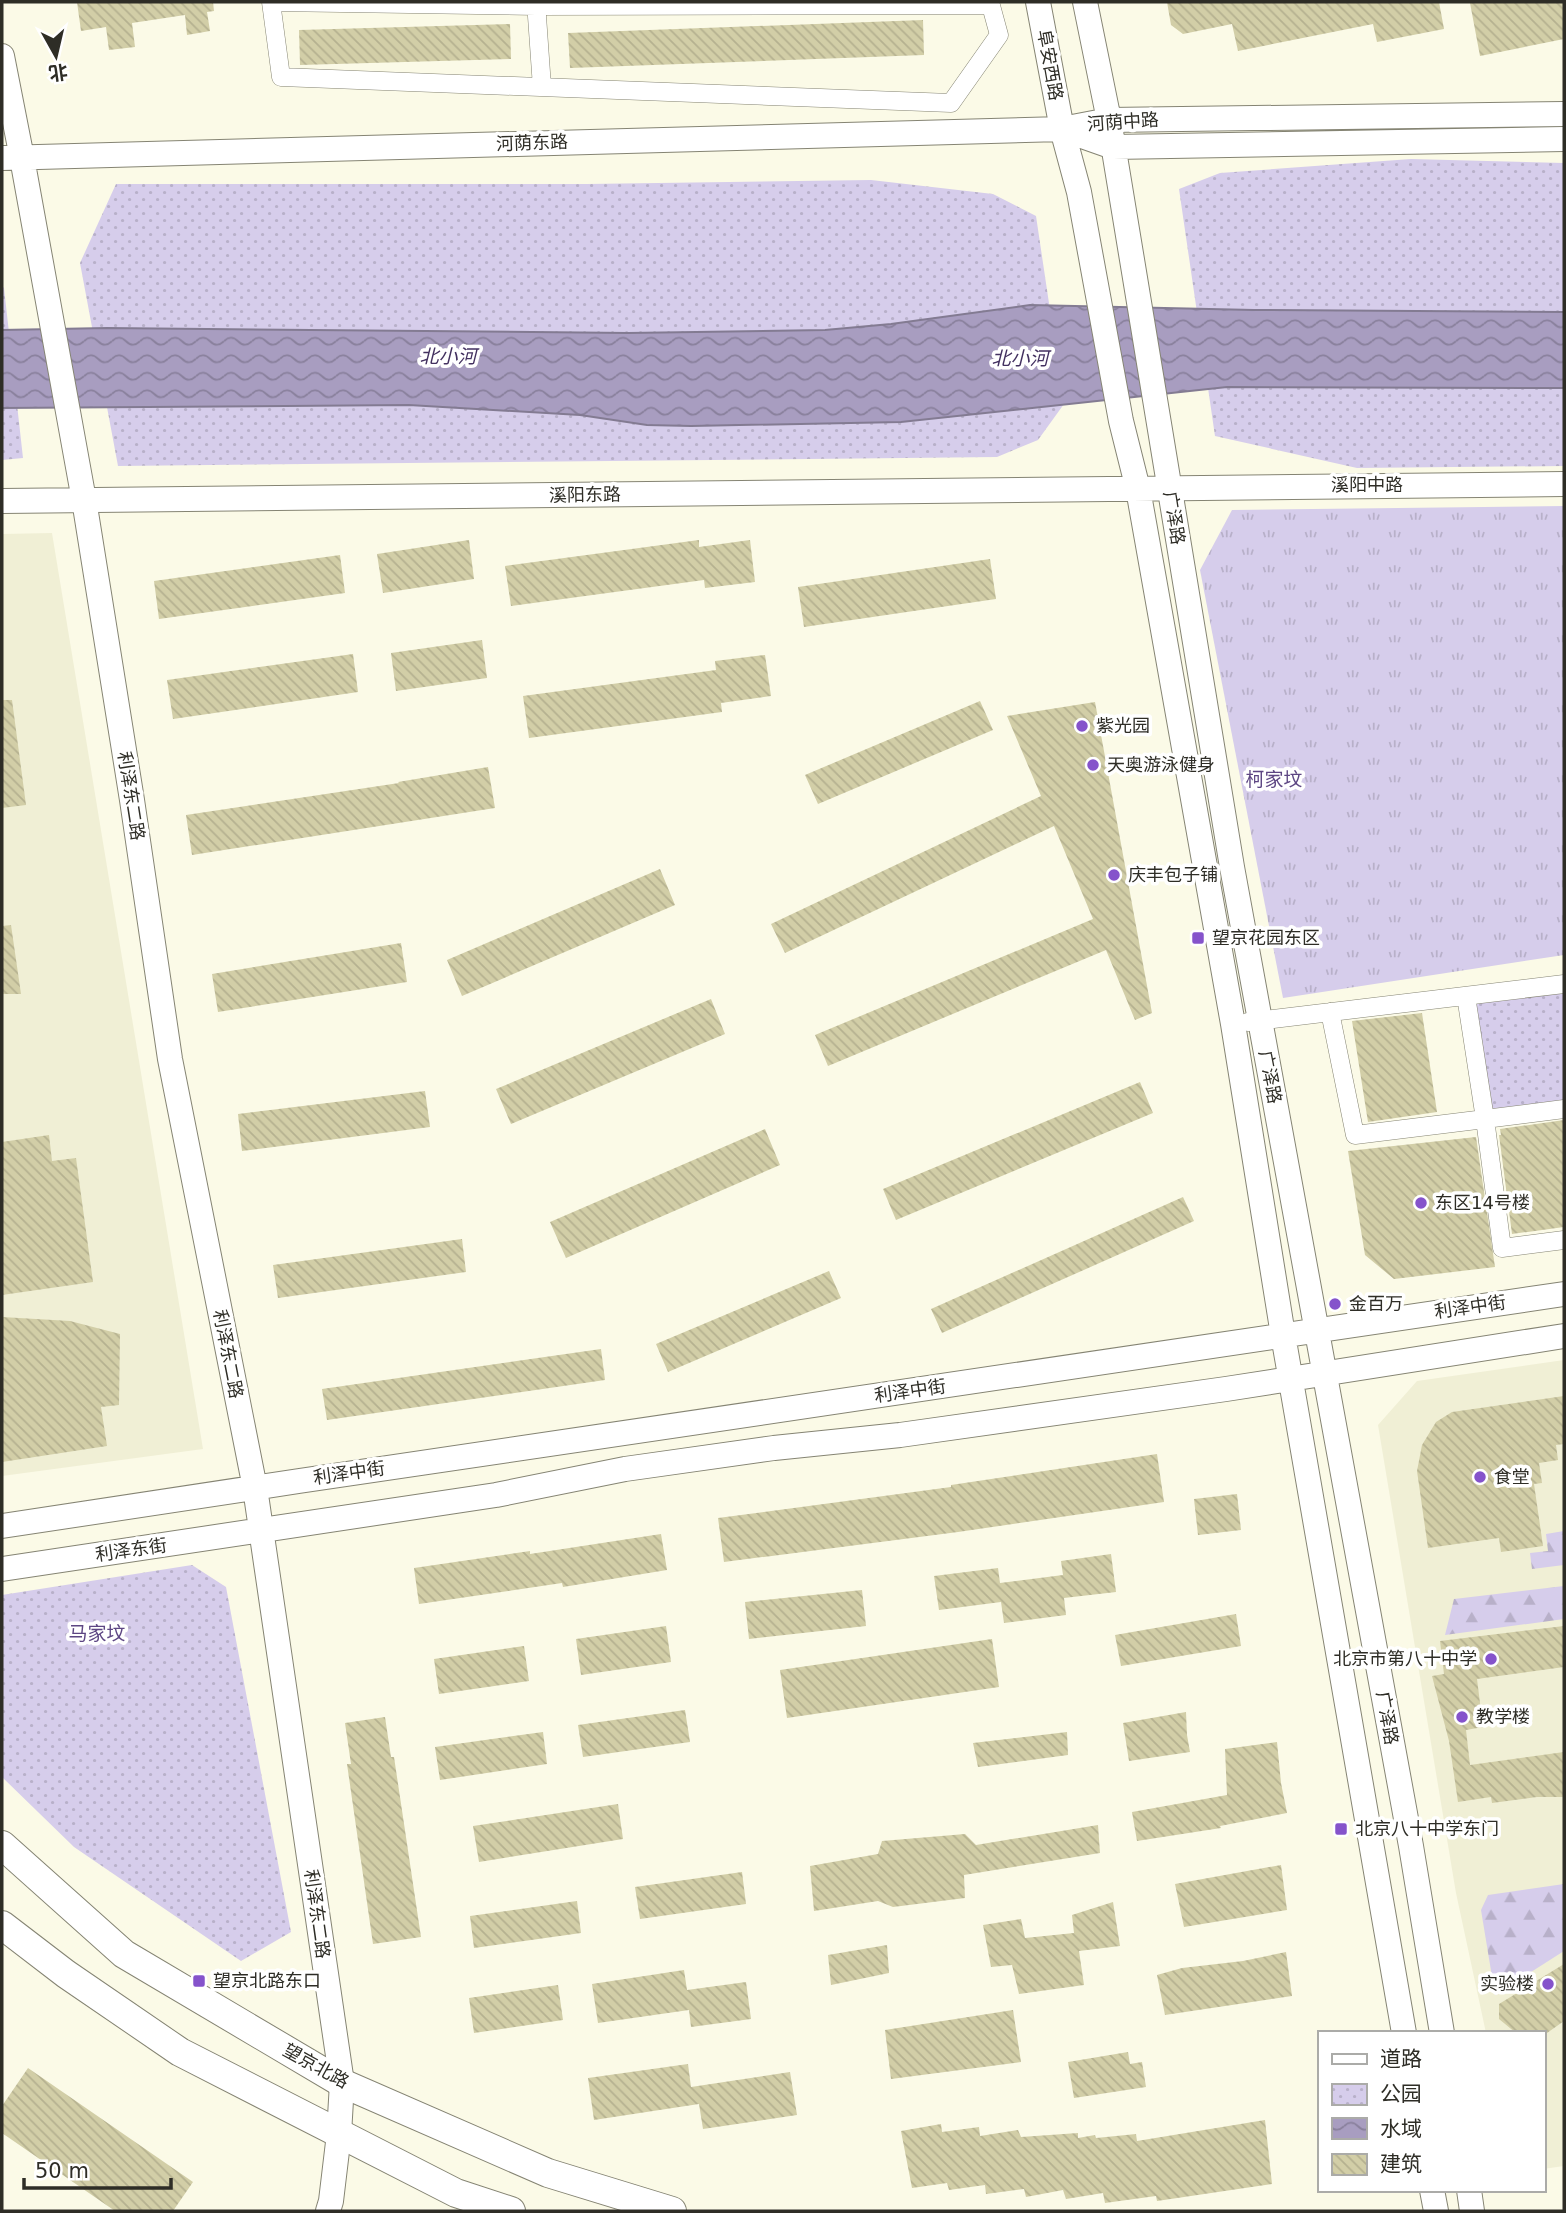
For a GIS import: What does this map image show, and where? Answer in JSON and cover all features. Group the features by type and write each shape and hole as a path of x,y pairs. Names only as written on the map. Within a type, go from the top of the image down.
{"main road":[{"name":"望京北路","path":"2,1845 124,1954 342,2083 548,2173 672,2211"},
{"path":"2,1924 66,1974 180,2052 456,2193 511,2211"}],"street":[{"path":"272,2 536,4 991,3 999,35 951,103 281,77 272,2"},
{"name":"阜安西路","path":"1038,2 1062,129"},
{"path":"1085,2 1109,120"},
{"path":"536,4 542,87"},
{"name":"利泽东二路","path":"2,55 12,158 83,500 132,800 170,1059 255,1488 342,2083 339,2134 328,2211"},
{"name":"河荫中路","path":"1062,129 1109,120 1564,114"},
{"name":"广泽路","path":"1109,120 1232,867 1411,1846 1442,2031"},
{"name":"河荫中路","path":"1062,129 1113,147 1564,139"},
{"name":"河荫东路","path":"12,158 1062,129"},
{"name":"广泽路","path":"1062,129 1079,192 1121,421 1138,489 1233,1024 1283,1335 1405,2031"},
{"name":"溪阳中路","path":"1169,487 1564,484"},
{"name":"溪阳东路","path":"2,501 1169,487"},
{"path":"1233,1024 1564,984"},
{"path":"1466,996 1502,1248 1564,1240"},
{"path":"1330,1012 1355,1135 1564,1109"},
{"name":"利泽中街","path":"255,1488 1564,1294"},
{"path":"261,1530 496,1495 652,1465 774,1448 900,1435 1564,1336"},
{"path":"2,1526 255,1488"},
{"name":"利泽东街","path":"2,1569 261,1530"},
{"path":"1432,2192 1436,2211"},
{"path":"1469,2192 1472,2211"}],"shaded area":[{"path":"52,533 203,1449 2,1476 2,534"},
{"name":"北京市第八十中学","path":"1564,1360 1564,2166 1545,2169 1545,2031 1486,2031 1456,1893 1378,1425 1417,1381"}],"green space":[{"path":"1411,159 1564,163 1564,466 1357,468 1215,436 1179,189 1220,173"},
{"path":"871,180 993,194 1036,216 1064,404 1038,440 997,457 118,466 80,263 116,184 587,184"},
{"path":"2,286 23,458 2,460"},
{"path":"1564,506 1564,955 1283,998 1200,570 1232,510"},
{"path":"1564,989 1564,1105 1487,1116 1470,1000"},
{"path":"1564,1531 1564,1565 1532,1569 1530,1553 1548,1551 1546,1534"},
{"path":"192,1565 226,1587 291,1932 241,1961 74,1847 2,1777 2,1595"},
{"path":"1564,1586 1564,1619 1445,1635 1454,1599"},
{"path":"1564,1884 1564,1951 1495,1995 1481,1910 1488,1895"}],"water":[{"name":"北小河","path":"1030,305 1564,312 1564,388 1227,387 901,422 691,426 647,425 580,415 409,405 2,408 2,330 107,328 628,333 825,330"}],"building":[{"path":"77,2 213,2 214,11 207,12 210,31 187,35 185,15 132,23 135,47 109,50 106,27 81,31"},
{"path":"1167,2 1439,2 1444,29 1377,42 1373,24 1238,51 1232,24 1183,34 1171,25"},
{"path":"1564,2 1564,39 1480,56 1470,3"},
{"path":"923,20 924,55 570,68 568,33"},
{"path":"510,24 511,59 300,65 299,30"},
{"path":"469,540 474,579 383,593 377,554"},
{"path":"699,540 699,547 750,540 755,582 705,588 704,580 511,606 505,566"},
{"path":"340,555 345,593 159,619 154,581"},
{"path":"990,559 996,599 804,627 798,587"},
{"path":"482,640 487,678 396,691 391,653"},
{"path":"353,654 358,692 173,719 167,680"},
{"path":"765,655 771,696 721,703 722,712 529,738 523,696 716,670 715,661"},
{"path":"2,700 12,700 26,805 2,808"},
{"path":"980,701 993,730 818,804 805,775"},
{"path":"1095,702 1152,1013 1135,1020 1106,950 828,1066 815,1035 1093,919 1054,826 785,953 771,924 1041,796 1007,716"},
{"path":"488,767 495,808 192,855 186,815"},
{"path":"660,869 675,905 462,996 447,960"},
{"path":"11,925 21,994 2,994 2,926"},
{"path":"401,943 407,982 218,1012 212,974"},
{"path":"711,999 725,1034 511,1124 496,1089"},
{"path":"1422,1013 1437,1112 1368,1122 1352,1021"},
{"path":"1140,1082 1153,1113 896,1220 883,1189"},
{"path":"425,1091 430,1127 242,1151 238,1114"},
{"path":"1564,1120 1564,1227 1512,1234 1500,1129"},
{"path":"765,1129 780,1165 566,1258 550,1222"},
{"path":"49,1135 52,1161 76,1158 93,1282 2,1295 2,1142"},
{"name":"东区14号楼","path":"1476,1137 1495,1267 1394,1279 1365,1255 1348,1151"},
{"path":"1183,1197 1194,1221 942,1333 931,1309"},
{"path":"462,1239 466,1272 278,1298 273,1265"},
{"path":"829,1271 841,1298 668,1372 656,1344"},
{"path":"2,1317 70,1321 120,1334 119,1405 101,1407 107,1446 2,1462"},
{"path":"601,1349 605,1380 327,1420 322,1389"},
{"name":"食堂","path":"1564,1396 1564,1444 1556,1445 1558,1460 1539,1463 1542,1483 1534,1484 1543,1546 1501,1552 1499,1538 1428,1548 1417,1471 1422,1445 1436,1422 1452,1412"},
{"path":"1157,1454 1164,1502 724,1562 718,1518 951,1487"},
{"path":"1237,1494 1241,1530 1198,1535 1194,1499"},
{"path":"661,1534 667,1570 563,1587 562,1583 419,1604 414,1568"},
{"path":"1111,1554 1116,1592 1064,1598 1066,1615 1004,1623 1001,1602 939,1610 934,1576 998,1568 1000,1583 1063,1575 1061,1561"},
{"path":"862,1590 866,1626 749,1639 745,1602"},
{"path":"1236,1614 1241,1646 1121,1666 1115,1635"},
{"path":"666,1626 671,1662 581,1675 576,1639"},
{"name":"教学楼","path":"1564,1626 1564,1667 1477,1679 1483,1727 1466,1730 1470,1765 1564,1752 1564,1797 1537,1797 1492,1803 1491,1797 1458,1802 1449,1741 1432,1676 1444,1674 1440,1641"},
{"path":"992,1639 999,1687 787,1718 780,1670"},
{"path":"524,1646 529,1681 439,1694 434,1659"},
{"path":"685,1710 690,1742 583,1757 578,1725"},
{"path":"1186,1712 1190,1752 1129,1761 1123,1723"},
{"path":"385,1717 391,1757 394,1757 421,1937 373,1944 347,1764 351,1764 345,1723"},
{"path":"543,1732 547,1764 440,1780 435,1747"},
{"path":"1067,1732 1068,1755 978,1767 973,1743"},
{"path":"1277,1742 1287,1813 1220,1826 1221,1828 1137,1841 1132,1812 1227,1795 1225,1749"},
{"path":"618,1804 623,1839 479,1862 473,1826"},
{"path":"1098,1825 1100,1853 964,1875 965,1898 893,1907 878,1901 814,1911 810,1866 878,1854 882,1841 965,1834 976,1845"},
{"path":"1281,1865 1287,1910 1184,1927 1175,1884"},
{"path":"742,1872 746,1904 640,1919 635,1887"},
{"path":"577,1901 581,1933 474,1948 470,1916"},
{"path":"1113,1902 1120,1946 1079,1951 1084,1985 1019,1994 1012,1965 991,1967 983,1925 1021,1919 1025,1938 1074,1933 1072,1915"},
{"path":"887,1945 889,1973 831,1985 828,1955"},
{"path":"1286,1952 1292,1996 1165,2015 1157,1975 1182,1968 1243,1961"},
{"name":"实验楼","path":"1564,1964 1564,2021 1547,2033 1514,2031 1499,2019 1499,2004"},
{"path":"684,1970 687,1990 746,1982 751,2019 691,2027 689,2010 598,2023 592,1984"},
{"path":"558,1985 563,2020 474,2033 469,1998"},
{"path":"1013,2010 1021,2062 891,2079 885,2030"},
{"path":"1128,2052 1130,2064 1142,2062 1146,2087 1074,2098 1068,2062"},
{"path":"688,2064 691,2087 790,2072 797,2115 703,2129 699,2104 594,2120 588,2078"},
{"path":"28,2068 193,2182 173,2211 115,2211 2,2133 2,2106"},
{"path":"1265,2120 1272,2184 1157,2201 1156,2196 1105,2203 1103,2193 1066,2199 1063,2190 1026,2197 1024,2189 986,2194 985,2185 949,2190 947,2183 912,2188 901,2131 941,2124 942,2132 979,2127 980,2136 1018,2130 1021,2137 1078,2133 1078,2138 1095,2135 1096,2138 1136,2134 1137,2141"}],"place":[{"name":"紫光园","path":"1082,726"},
{"name":"天奥游泳健身","path":"1093,765"},
{"name":"庆丰包子铺","path":"1114,875"},
{"name":"望京花园东区","path":"1198,938"},
{"name":"东区14号楼","path":"1421,1203"},
{"name":"金百万","path":"1335,1304"},
{"name":"食堂","path":"1480,1477"},
{"name":"北京市第八十中学","path":"1491,1659"},
{"name":"教学楼","path":"1462,1717"},
{"name":"北京八十中学东门","path":"1341,1829"},
{"name":"望京北路东口","path":"199,1981"},
{"name":"实验楼","path":"1548,1984"}],"district":[{"name":"柯家坟","path":"1274,779"},
{"name":"马家坟","path":"97,1633"}]}
